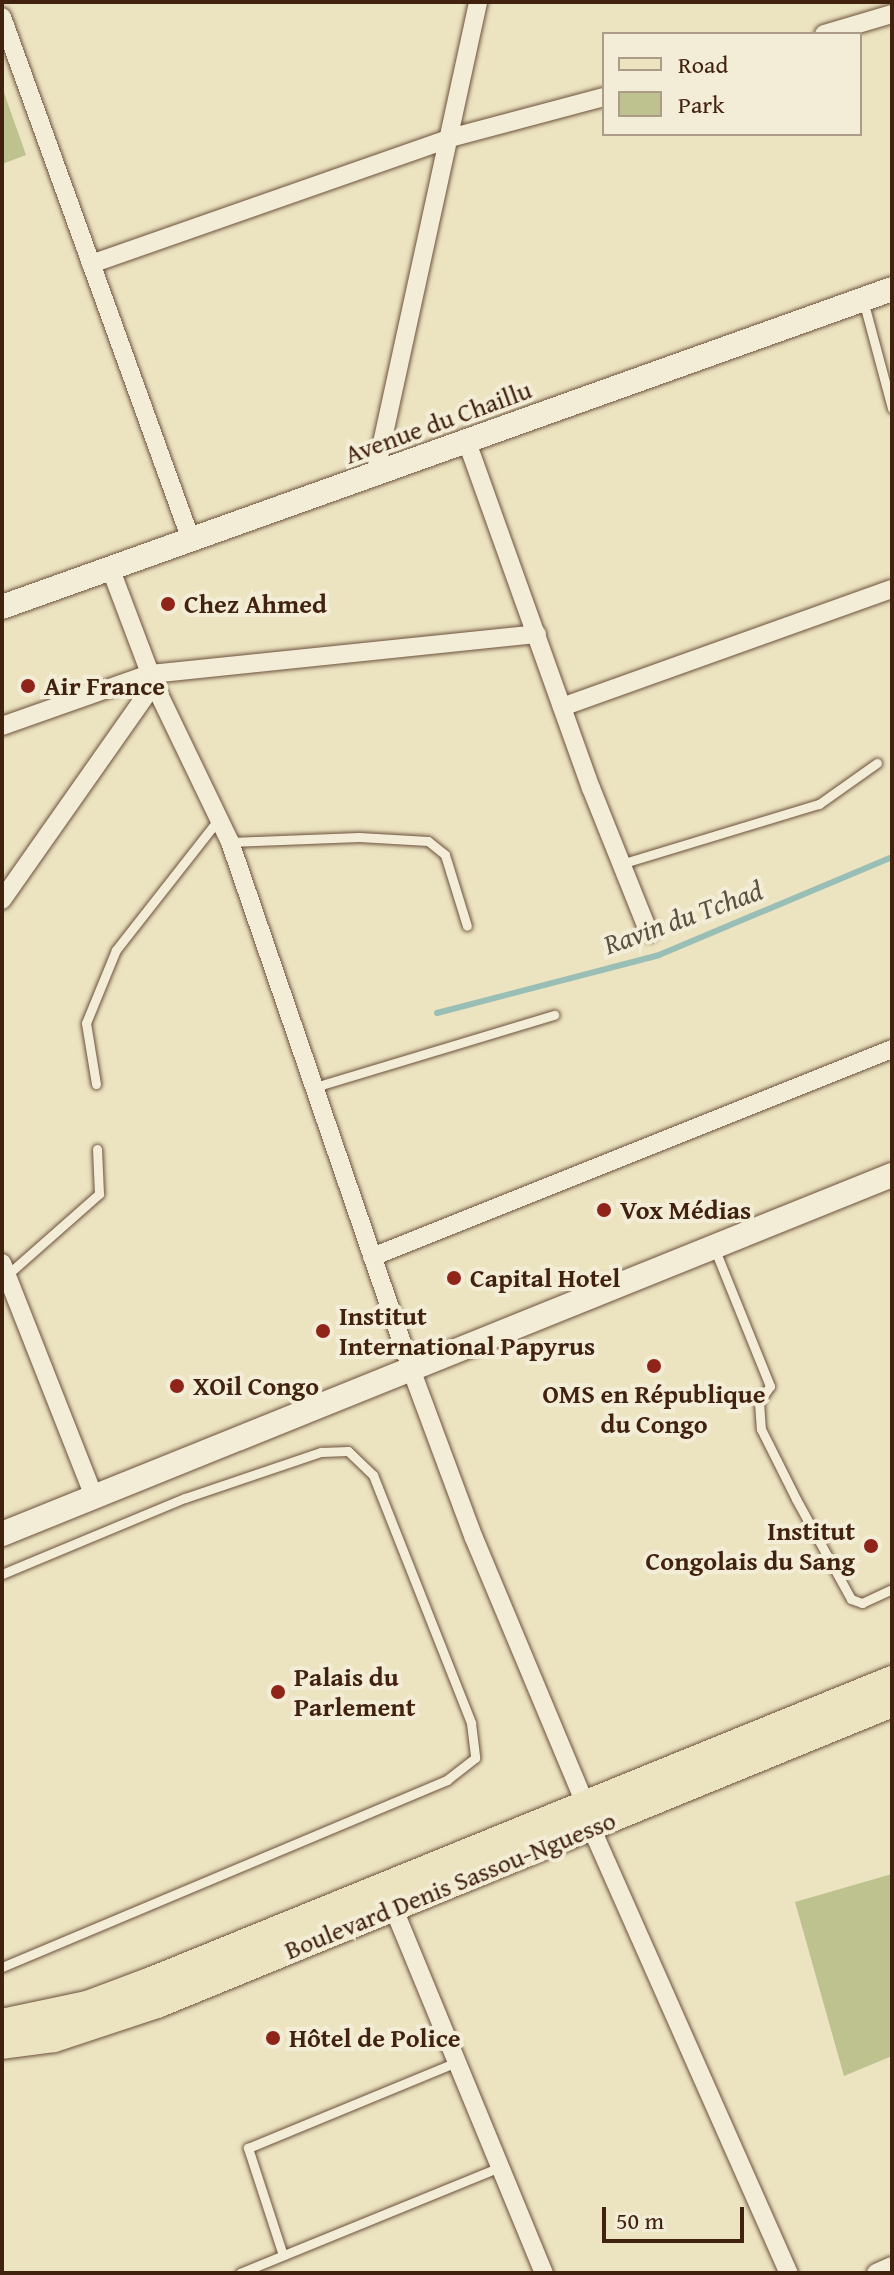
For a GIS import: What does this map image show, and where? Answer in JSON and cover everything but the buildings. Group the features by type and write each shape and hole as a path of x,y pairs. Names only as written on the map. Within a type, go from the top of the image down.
{"main road":[{"name":"Boulevard Denis Sassou-Nguesso","path":"2,2045 54,2038 108,2022 393,1907 588,1815 892,1680"},
{"name":"Boulevard Denis Sassou-Nguesso","path":"2,2023 99,2001 892,1703"}],"street":[{"path":"375,475 478,2"},
{"path":"831,32 892,14"},
{"path":"2,17 191,540"},
{"path":"91,264 450,138 602,98"},
{"name":"Avenue du Chaillu","path":"2,607 892,289"},
{"path":"467,442 562,707 649,933"},
{"path":"111,570 152,679 230,842 411,1369 474,1538 588,1815 789,2273"},
{"path":"562,707 892,589"},
{"path":"2,726 152,679 537,634"},
{"path":"2,900 152,679"},
{"path":"372,1257 892,1049"},
{"path":"2,1534 892,1175"},
{"path":"4,1269 94,1496"},
{"path":"393,1907 544,2273"},
{"path":"876,2273 892,2266"}],"lane":[{"path":"863,300 892,408"},
{"path":"621,864 819,804 877,763"},
{"path":"96,1084 86,1023 116,950 218,820"},
{"path":"230,842 359,837 428,841 445,855 467,926"},
{"path":"315,1087 554,1015"},
{"path":"4,1269 99,1194 97,1149"},
{"path":"714,1247 770,1386 759,1402 761,1429 796,1499 851,1599 862,1603 892,1589"},
{"path":"2,1574 185,1498 321,1452 348,1451 373,1475 471,1723 475,1758 447,1780 2,1967"},
{"path":"283,2255 248,2148 458,2062"},
{"path":"240,2273 263,2268 283,2255 500,2167"}],"green space":[{"path":"2,87 26,155 2,164"},
{"path":"892,1874 892,2056 844,2076 795,1902"}],"waterway":[{"name":"Ravin du Tchad","path":"437,1013 659,955 892,857"}],"place":[{"name":"Chez Ahmed","path":"168,604"},
{"name":"Air France","path":"28,686"},
{"name":"Vox Médias","path":"604,1210"},
{"name":"Capital Hotel","path":"454,1278"},
{"name":"Institut International Papyrus","path":"323,1331"},
{"name":"OMS en République du Congo","path":"654,1366"},
{"name":"XOil Congo","path":"177,1386"},
{"name":"Institut Congolais du Sang","path":"871,1546"},
{"name":"Palais du Parlement","path":"278,1692"},
{"name":"Hôtel de Police","path":"273,2038"}]}
